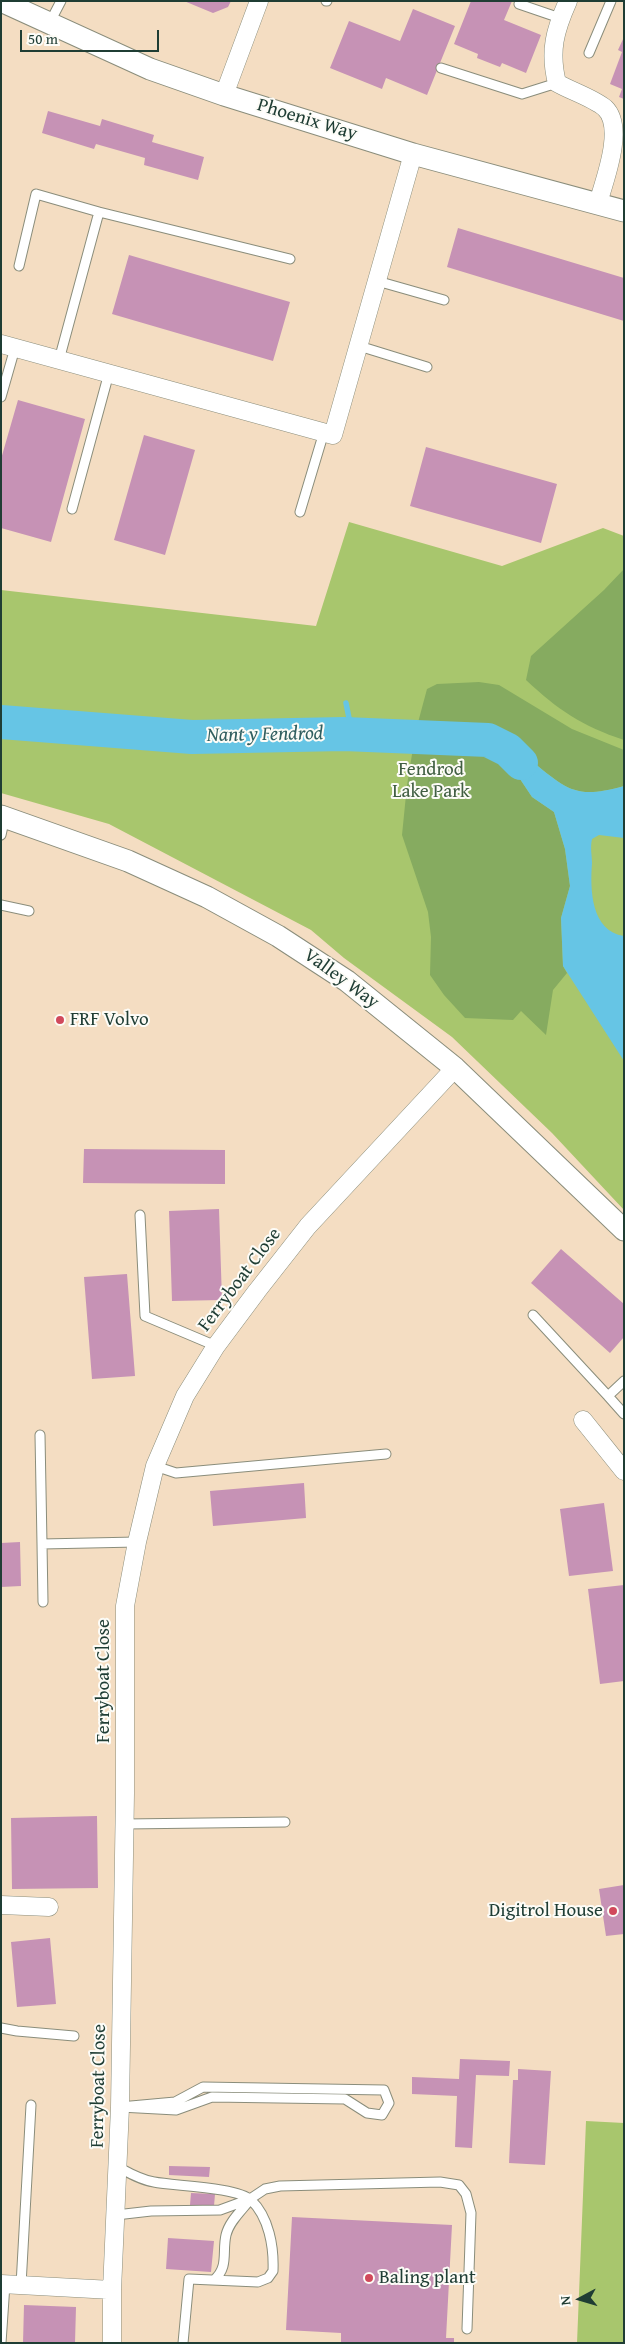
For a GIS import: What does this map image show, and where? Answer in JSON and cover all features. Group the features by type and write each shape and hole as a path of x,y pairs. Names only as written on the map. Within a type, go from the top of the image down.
{"street":[{"path":"224,95 259,1"},
{"path":"568,1 555,30 552,64 557,83 606,108 617,129 598,203"},
{"name":"Phoenix Way","path":"1,2 150,69 224,95 413,154 624,210"},
{"path":"8,346 334,435 413,154"},
{"name":"Valley Way","path":"3,823 128,861 207,898 278,936 347,981 455,1068 624,1230"},
{"name":"Ferryboat Close","path":"112,2343 112,2290 120,2107 125,1824 125,1606 137,1542 155,1466 185,1396 216,1346 308,1226 455,1068"},
{"path":"583,1420 624,1471"},
{"path":"1,1905 49,1907"},
{"path":"9,2284 112,2290"}],"lane":[{"path":"49,24 61,1"},
{"path":"589,53 611,1"},
{"path":"518,4 560,18"},
{"path":"441,68 522,94 557,83"},
{"path":"19,266 36,194 99,212 290,259"},
{"path":"59,360 99,212"},
{"path":"377,281 444,300"},
{"path":"1,397 8,346"},
{"path":"359,346 427,367"},
{"path":"72,509 109,374"},
{"path":"300,512 324,432"},
{"path":"1,905 29,911"},
{"path":"140,1215 145,1316 216,1346"},
{"path":"533,1315 624,1414"},
{"path":"608,1396 624,1381"},
{"path":"40,1435 43,1602"},
{"path":"155,1466 176,1474 386,1454"},
{"path":"42,1544 137,1542"},
{"path":"125,1824 285,1822"},
{"path":"1,2028 74,2036"},
{"path":"203,2087 384,2090 390,2104 382,2115 366,2113 344,2099 212,2097 176,2110 120,2107 175,2102 203,2087"},
{"path":"1,2343 31,2105"},
{"path":"118,2167 151,2182 222,2190 250,2199 265,2223 271,2238 273,2271 268,2278 258,2282 189,2279 183,2343"},
{"path":"116,2215 151,2211 220,2210 250,2199 265,2189 289,2185 440,2182 459,2185 466,2194 471,2213 467,2329"},
{"path":"214,2280 220,2274 225,2263 226,2234 250,2199"}],"green space":[{"name":"Fendrod Lake Park","path":"349,522 502,566 603,528 624,536 624,1210 552,1133 452,1037 344,958 311,930 109,824 1,793 1,590 316,626"},
{"path":"624,569 624,740 595,729 571,716 526,680 531,656 604,590"},
{"path":"479,682 499,685 572,729 624,750 624,786 593,792 582,792 572,789 553,778 529,759 521,763 518,776 532,797 554,812 565,849 570,886 561,918 563,966 567,973 553,990 546,1035 521,1011 513,1020 465,1018 444,995 430,975 431,937 428,912 402,835 407,785 416,730 427,689 437,684"},
{"path":"586,2121 624,2123 624,2343 577,2343"}],"water":[{"path":"529,759 553,778 572,789 582,792 607,790 624,786 624,838 599,835 592,839 591,848 595,908 605,926 613,933 624,936 624,1061 563,966 561,918 570,886 565,849 554,812 532,797 518,776 521,763"}],"building":[{"path":"184,1 231,1 228,7 213,13"},
{"path":"471,1 512,1 504,20 541,35 526,73 502,63 500,67 477,58 478,54 454,44"},
{"path":"413,9 455,26 427,95 386,78 382,89 330,68 349,21 400,41"},
{"path":"624,37 624,99 619,97 622,89 610,84 622,52 618,50"},
{"path":"48,111 100,126 102,119 154,135 152,142 204,157 198,180 144,165 145,158 96,144 94,149 42,133"},
{"path":"458,228 624,278 624,321 447,267"},
{"path":"129,255 290,302 273,361 112,314"},
{"path":"18,400 85,419 51,542 1,528 1,459"},
{"path":"144,435 195,450 165,555 114,540"},
{"path":"426,447 557,484 541,543 410,506"},
{"path":"84,1149 225,1150 225,1184 83,1183"},
{"path":"219,1209 222,1300 172,1301 169,1211"},
{"path":"561,1249 624,1304 624,1337 610,1353 531,1283"},
{"path":"127,1274 135,1376 92,1379 84,1277"},
{"path":"304,1483 306,1518 213,1526 210,1491"},
{"path":"604,1503 613,1571 569,1576 560,1509"},
{"path":"20,1542 21,1586 1,1587 1,1543"},
{"path":"624,1585 624,1681 600,1684 588,1589"},
{"path":"97,1816 98,1888 12,1889 11,1818"},
{"name":"Digitrol House","path":"624,1885 624,1934 606,1936 599,1889"},
{"path":"50,1938 56,2004 17,2007 11,1942"},
{"path":"460,2059 510,2061 509,2076 476,2075 472,2148 455,2147 457,2096 412,2094 412,2077 459,2079"},
{"path":"518,2069 551,2071 545,2165 509,2163 513,2080 518,2080"},
{"path":"169,2166 210,2167 209,2177 169,2175"},
{"path":"191,2193 215,2194 214,2206 190,2205"},
{"name":"Baling plant","path":"292,2217 452,2225 446,2338 454,2338 454,2343 341,2343 341,2333 286,2330"},
{"path":"168,2238 214,2241 211,2272 166,2269"},
{"path":"24,2305 76,2307 75,2343 23,2343"}],"waterway":[{"path":"346,703 349,718 363,735"},
{"name":"Nant y Fendrod","path":"1,722 192,737 344,734 488,740 508,750 521,763"}],"place":[{"name":"FRF Volvo","path":"60,1020"},
{"name":"Digitrol House","path":"613,1911"},
{"name":"Baling plant","path":"369,2278"}]}
